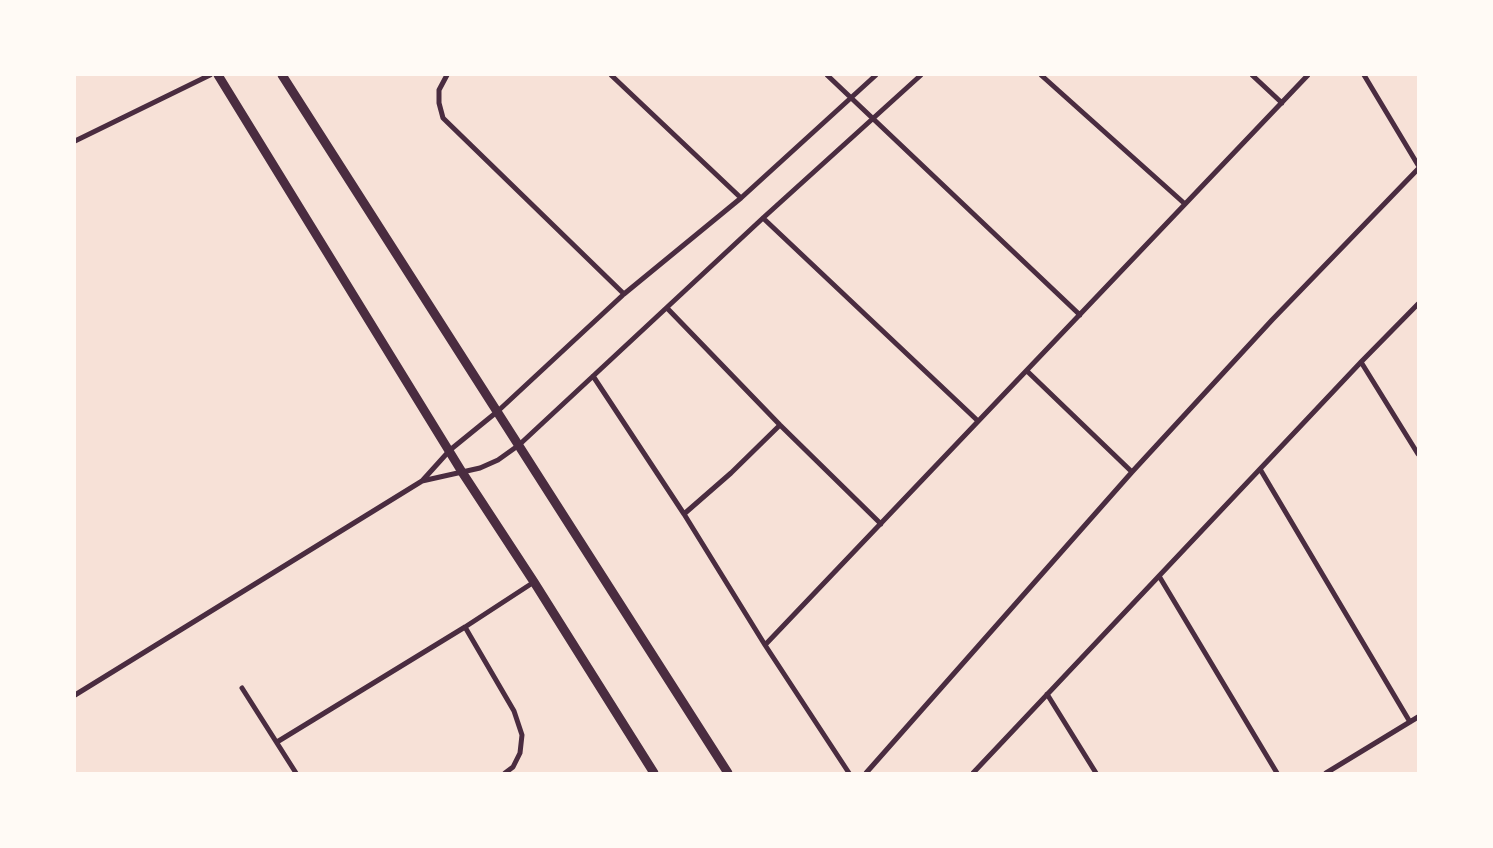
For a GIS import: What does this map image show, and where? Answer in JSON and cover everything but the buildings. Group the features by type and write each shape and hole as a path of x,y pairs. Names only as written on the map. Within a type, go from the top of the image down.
{"street":[{"path":"75,141 210,75"},
{"path":"218,75 462,472 534,582 654,773"},
{"path":"282,75 728,773"},
{"path":"447,75 439,90 439,103 444,118 624,294"},
{"path":"611,75 741,198"},
{"path":"827,75 1080,315"},
{"path":"75,695 422,481 450,450 498,411 624,294 741,198 876,75"},
{"path":"422,481 480,468 498,460 519,445 763,218 922,75"},
{"path":"1041,75 1185,204"},
{"path":"1252,75 1282,102"},
{"path":"765,645 1308,75"},
{"path":"1364,75 1418,165"},
{"path":"866,773 1132,472 1272,320 1418,169"},
{"path":"763,218 978,421"},
{"path":"973,773 1418,304"},
{"path":"666,308 780,425 881,524"},
{"path":"1361,362 1418,454"},
{"path":"1027,371 1132,472"},
{"path":"593,376 684,514 765,645 849,773"},
{"path":"684,514 731,473 780,425"},
{"path":"1260,469 1410,722"},
{"path":"1159,576 1277,773"},
{"path":"277,742 465,627 534,582"},
{"path":"465,627 514,711 522,735 520,753 512,767 505,773"},
{"path":"242,688 296,773"},
{"path":"1047,694 1096,773"},
{"path":"1326,773 1418,717"}]}
